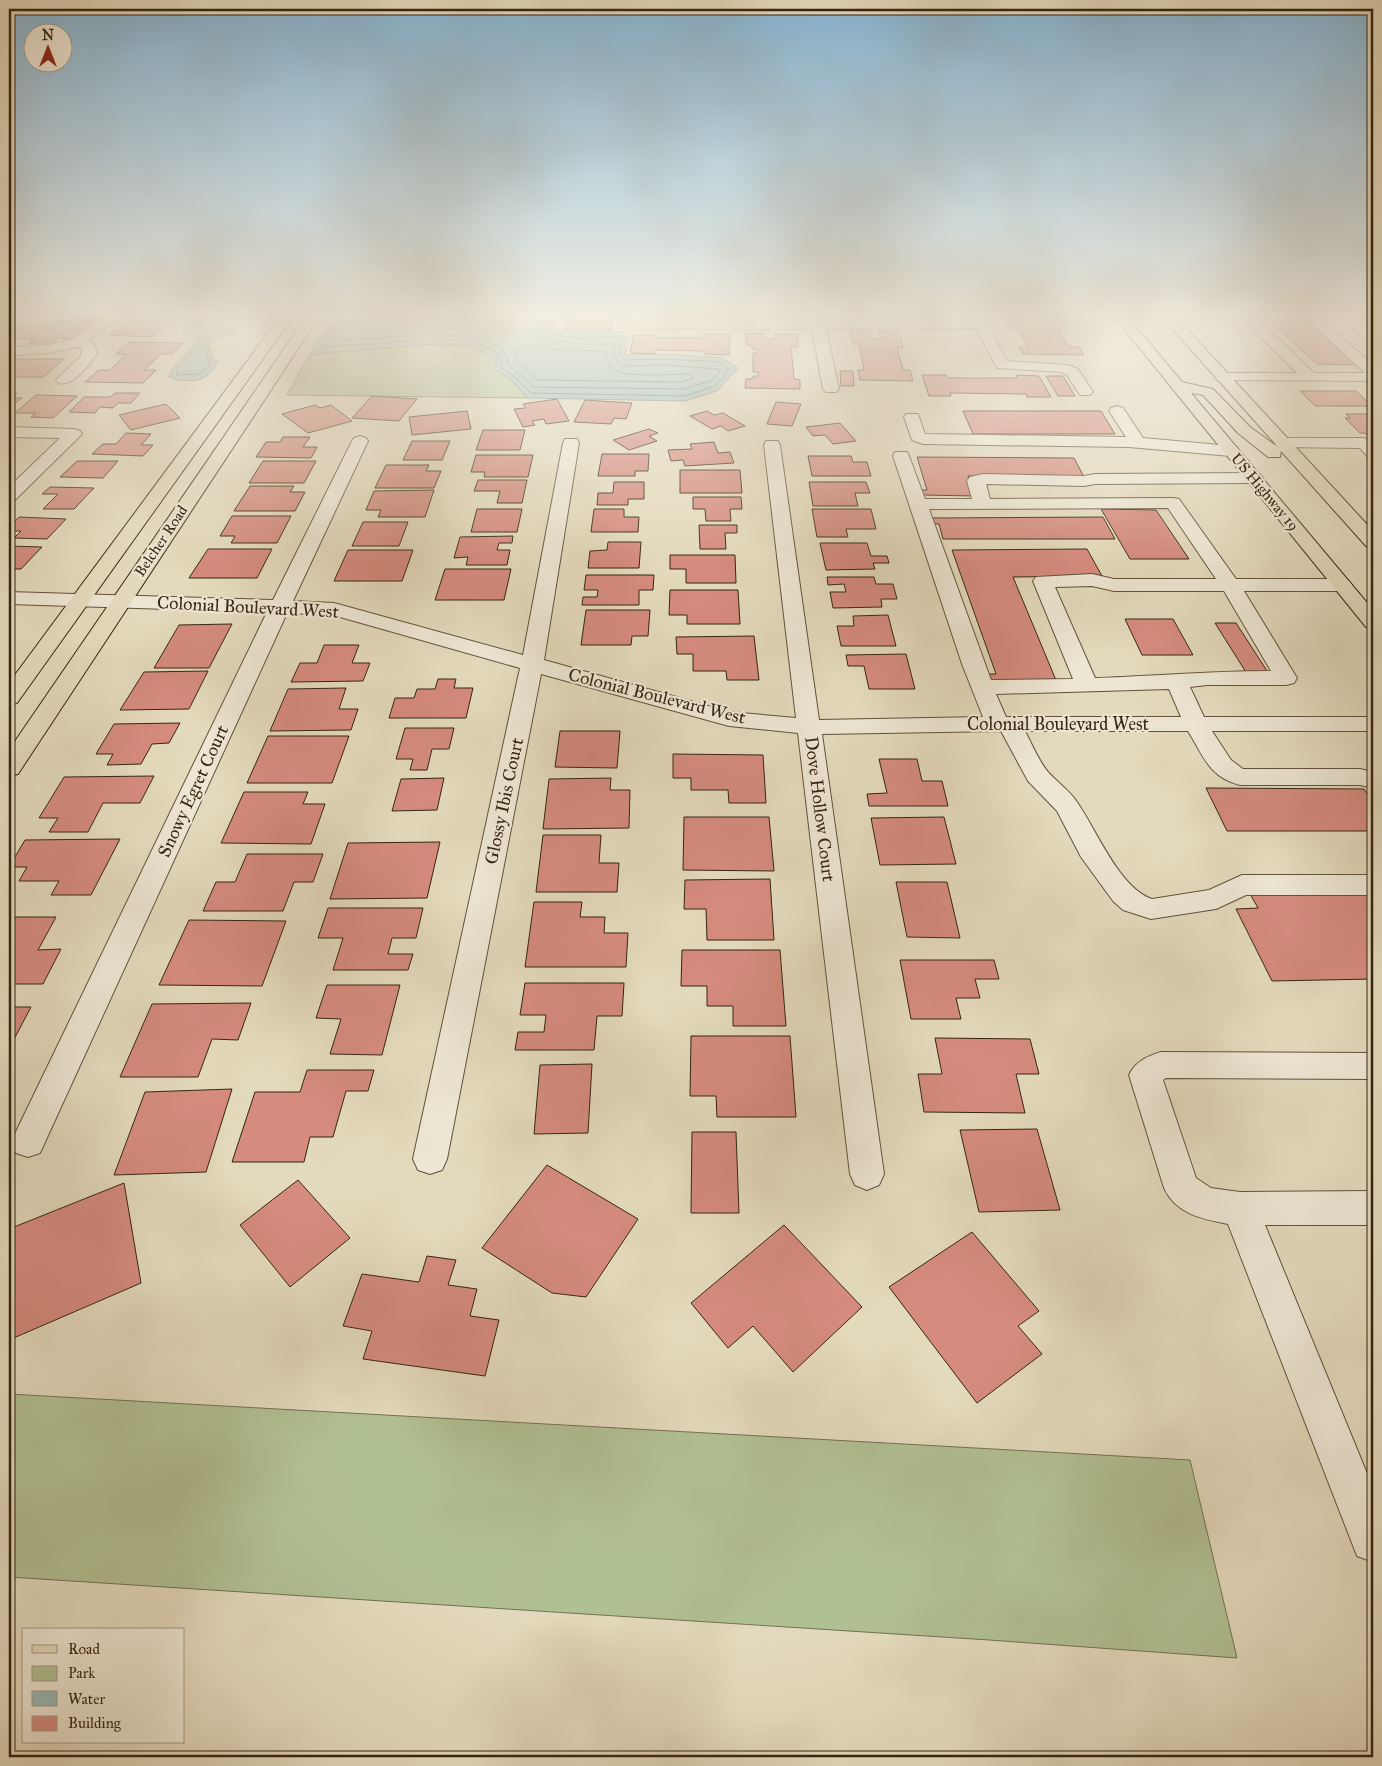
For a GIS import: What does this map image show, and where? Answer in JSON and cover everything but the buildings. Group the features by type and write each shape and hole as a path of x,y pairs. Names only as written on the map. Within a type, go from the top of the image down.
{"main road":[{"name":"Belcher Road","path":"9,698 229,396"},
{"name":"Belcher Road","path":"9,768 259,396"},
{"name":"US Highway 19","path":"1186,396 1373,623"},
{"path":"1212,396 1244,430 1333,498"},
{"path":"1240,396 1373,542"},
{"path":"1304,540 1373,594"}],"street":[{"path":"1117,411 1137,442"},
{"path":"912,417 918,437 922,439 1137,442 1232,451"},
{"path":"9,432 74,434 9,496"},
{"name":"Snowy Egret Court","path":"28,1142 280,606 360,441"},
{"name":"Glossy Ibis Court","path":"430,1159 532,664 572,443"},
{"path":"1283,443 1370,446"},
{"name":"Dove Hollow Court","path":"772,445 867,1174"},
{"path":"901,456 973,664 984,687 1003,724 1037,775 1067,806 1090,850 1123,894 1133,903 1151,909 1190,904 1216,898 1242,885 1373,885"},
{"path":"983,504 976,481 983,479 1084,481 1158,478 1254,478"},
{"path":"984,687 1177,682 1207,678 1286,678 1230,585 1173,503 1158,478"},
{"path":"918,504 1173,503"},
{"path":"1086,684 1043,580 1092,580 1114,585 1342,585"},
{"name":"Colonial Boulevard West","path":"9,598 83,598 334,609 729,718 810,727 1003,724 1373,724"},
{"path":"1177,682 1195,723 1222,766 1228,772 1240,777 1360,777 1373,780"},
{"path":"1373,1066 1161,1065 1145,1075 1182,1188 1204,1203 1240,1209 1373,1208"},
{"path":"1240,1209 1373,1540"}],"green space":[{"path":"401,396 527,396 528,398"},
{"path":"9,1394 1190,1460 1237,1658 989,1640 9,1577"}],"water":[{"path":"527,396 700,396 685,401 528,398"}]}
